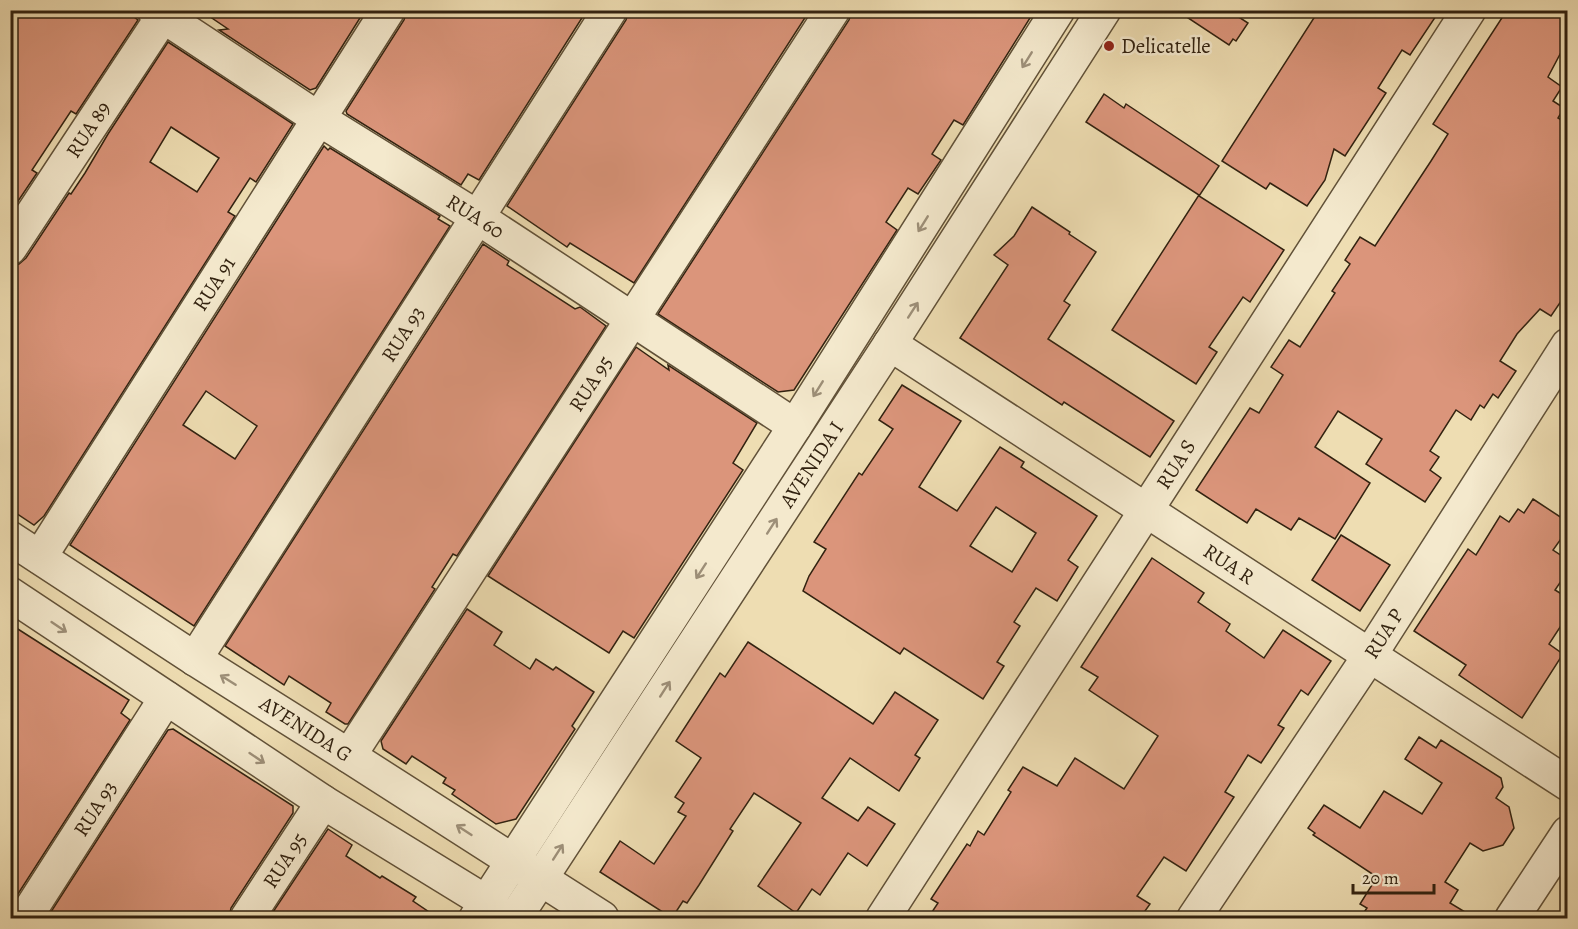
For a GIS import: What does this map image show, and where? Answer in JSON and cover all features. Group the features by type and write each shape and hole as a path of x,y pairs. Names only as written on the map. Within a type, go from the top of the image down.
{"street":[{"name":"RUA 91","path":"40,557 388,10"},
{"name":"RUA 93","path":"195,659 610,10"},
{"name":"RUA 95","path":"349,756 832,10"},
{"name":"AVENIDA I","path":"489,913 513,861 795,426 1059,10"},
{"name":"AVENIDA I","path":"515,918 890,344 1104,10"},
{"name":"RUA S","path":"883,918 1469,10"},
{"name":"RUA 60","path":"161,12 319,119 477,217 795,426"},
{"name":"RUA 89","path":"10,248 161,12"},
{"name":"RUA R","path":"890,344 1568,784"},
{"name":"RUA P","path":"1194,918 1370,655 1568,345"},
{"name":"AVENIDA G","path":"10,538 195,659 602,918"},
{"path":"11,597 489,913"},
{"name":"RUA 93","path":"25,918 166,698"},
{"name":"RUA 95","path":"247,918 323,802"},
{"path":"1512,918 1568,833"}],"building":[{"path":"10,10 124,10 138,20 76,114 71,111 32,170 37,173 10,213"},
{"path":"200,10 365,10 316,88 310,90 219,30 228,29"},
{"path":"407,10 587,10 479,180 468,174 461,185 347,114 346,111 404,20"},
{"path":"629,10 810,10 634,283 570,243 567,247 507,206 626,20"},
{"path":"852,10 1035,10 963,125 954,120 932,154 941,160 918,194 908,188 886,222 897,230 794,390 778,392 658,314 849,20"},
{"path":"1176,10 1228,10 1248,23 1236,41 1233,39 1229,45"},
{"path":"1319,10 1440,10 1410,55 1402,50 1378,88 1386,93 1345,156 1334,149 1325,180 1307,206 1270,183 1266,189 1222,161"},
{"path":"1507,10 1551,10 1568,22 1568,39 1548,77 1562,87 1553,101 1564,108 1558,118 1568,124 1568,291 1551,316 1540,309 1517,334 1500,361 1516,371 1498,398 1493,394 1484,408 1480,405 1471,420 1456,410 1430,451 1439,457 1430,470 1441,478 1425,502 1366,464 1382,439 1338,411 1315,447 1370,483 1335,539 1299,518 1291,530 1256,509 1247,523 1196,490 1250,408 1259,413 1283,375 1271,367 1289,340 1300,347 1335,293 1332,291 1350,264 1345,260 1360,237 1375,246 1431,161 1448,134 1433,124"},
{"path":"168,42 293,124 256,182 250,178 228,212 235,216 44,516 34,525 10,509 10,266 19,264 26,258 85,173","holes":["171,127 219,158 197,192 150,162"]},
{"path":"1104,94 1124,108 1126,104 1219,166 1199,196 1284,250 1250,302 1243,297 1209,347 1217,352 1196,384 1112,330 1199,195 1086,122"},
{"path":"324,146 440,216 438,219 450,226 194,626 70,545","holes":["206,391 257,426 235,459 183,425"]},
{"path":"1032,207 1096,252 1064,301 1070,305 1048,339 1174,421 1150,457 1064,402 1062,405 960,338 1008,265 994,255 1014,236"},
{"path":"483,244 509,261 507,265 575,309 580,307 606,326 457,556 453,554 432,587 435,589 348,724 345,724 326,712 331,703 289,676 284,685 225,646"},
{"path":"636,347 669,370 668,365 757,423 733,463 743,470 634,638 623,631 609,653 488,576"},
{"path":"902,385 961,421 919,487 957,511 1000,447 1024,462 1021,467 1097,516 1068,560 1078,567 1057,601 1036,588 1014,622 1020,626 997,662 1004,666 983,699 904,648 900,654 803,591 809,576 826,549 814,542 859,473 862,475 893,429 879,420","holes":["996,507 1036,533 1012,572 970,546"]},
{"path":"1533,499 1568,522 1568,529 1553,550 1568,560 1568,571 1555,590 1568,598 1568,615 1549,644 1563,654 1522,718 1459,675 1466,665 1414,631 1468,549 1476,555 1500,516 1509,522 1518,509 1524,513"},
{"path":"1341,535 1390,565 1360,611 1312,580"},
{"path":"1152,558 1204,593 1198,602 1230,624 1226,631 1264,658 1283,630 1331,661 1308,695 1301,690 1278,725 1284,728 1261,763 1248,755 1225,792 1234,797 1186,871 1164,857 1137,896 1150,904 1140,918 928,918 938,903 931,899 967,844 970,846 978,831 984,835 1011,792 1008,790 1023,767 1057,786 1075,758 1124,789 1158,736 1089,690 1098,677 1081,667"},
{"path":"467,609 502,632 494,645 530,669 536,659 553,670 556,667 594,692 572,726 575,729 516,819 496,824 452,794 455,790 443,783 446,778 412,756 406,764 383,749 381,741"},
{"path":"10,624 129,700 121,713 130,720 16,897 10,894"},
{"path":"748,642 873,724 895,692 938,720 915,755 920,758 899,791 850,758 822,798 858,821 868,807 895,824 867,866 848,853 820,895 812,889 796,913 758,886 801,823 754,793 730,829 733,831 699,885 687,903 683,901 672,918 600,872 620,841 654,864 686,816 678,812 684,803 675,797 701,758 676,741 720,673 725,677"},
{"path":"173,729 293,806 293,813 231,908 229,918 47,918 168,730"},
{"path":"1419,737 1436,748 1441,740 1501,778 1503,787 1496,798 1509,807 1514,828 1503,845 1483,851 1470,843 1445,882 1458,890 1450,903 1475,918 1360,918 1367,908 1360,904 1377,877 1313,835 1315,833 1308,828 1324,805 1360,828 1384,791 1422,814 1442,783 1405,759"},
{"path":"328,829 352,845 346,856 416,897 413,901 438,918 269,918"}],"place":[{"name":"Delicatelle","path":"1109,46"}]}
